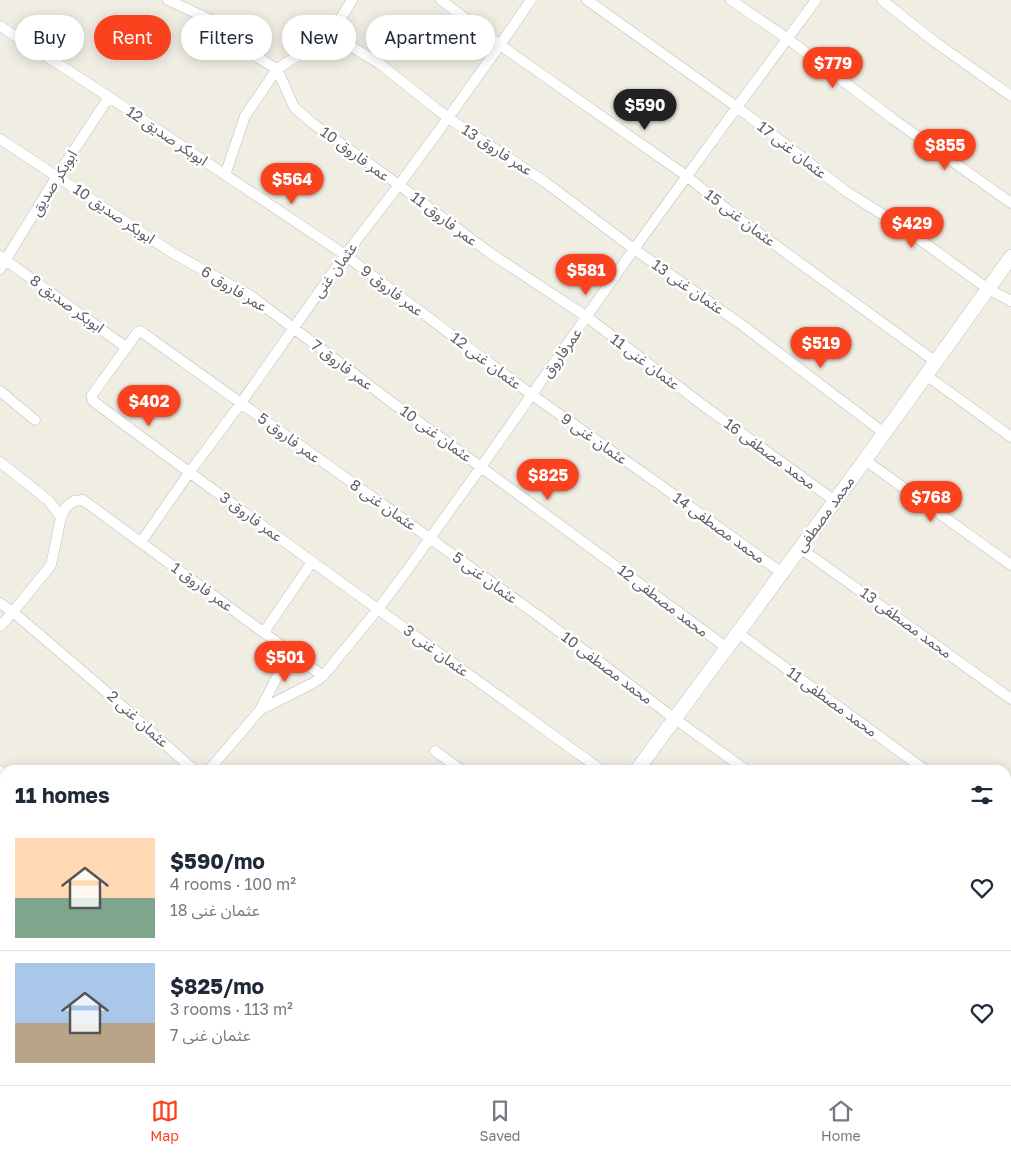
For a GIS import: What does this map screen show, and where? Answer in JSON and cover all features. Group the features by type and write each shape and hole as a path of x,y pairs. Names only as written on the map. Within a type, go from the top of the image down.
{"street":[{"path":"168,0 211,20 257,57 277,69"},
{"path":"342,15 351,0"},
{"name":"عثمان غنی 15","path":"441,0 500,45 688,177 734,215 936,362"},
{"name":"عثمان غنی","path":"141,542 189,473 241,404 345,255 448,118 531,0"},
{"name":"عثمان غنی 17","path":"587,0 737,107 846,192 901,226 988,289 1011,301"},
{"path":"731,0 788,39 1011,203"},
{"name":"عمرفاروق","path":"378,609 532,396 634,249 816,0"},
{"path":"882,0 935,42 1011,96"},
{"name":"ابوبکر صدیق 12","path":"0,26 345,255"},
{"name":"عمر فاروق 13","path":"356,49 380,64 448,118 546,182 634,249"},
{"path":"225,175 245,116 277,69 291,60"},
{"name":"عمر فاروق 10","path":"277,69 294,108 399,185"},
{"name":"ابوبکر صدیق","path":"0,269 3,258 109,97"},
{"name":"ابوبکر صدیق 10","path":"0,139 171,252"},
{"name":"عمر فاروق 11","path":"399,185 490,252 586,317"},
{"name":"عثمان غنی 13","path":"634,249 742,324 884,433"},
{"name":"عمر فاروق 6","path":"171,252 251,296 294,329"},
{"name":"عمر فاروق 9","path":"345,255 440,327"},
{"name":"محمد مصطفی","path":"641,765 865,460 1011,257"},
{"name":"ابوبکر صدیق 8","path":"3,258 127,348"},
{"name":"عثمان غنی 11","path":"586,317 704,406"},
{"name":"عثمان غنی 12","path":"440,327 532,396"},
{"name":"عمر فاروق 7","path":"294,329 390,401"},
{"name":"عمر فاروق 5","path":"127,348 140,331 337,472"},
{"name":"عمر فاروق 3","path":"127,348 92,395 94,401 189,473 378,609"},
{"path":"926,375 1011,437"},
{"path":"0,391 35,420"},
{"name":"عثمان غنی 9","path":"532,396 656,482"},
{"name":"عثمان غنی 10","path":"390,401 600,554"},
{"name":"محمد مصطفی 16","path":"704,406 835,501"},
{"path":"865,460 1011,565"},
{"path":"0,462 48,501 61,518 51,565 0,626"},
{"name":"عثمان غنی 8","path":"337,472 430,538"},
{"name":"محمد مصطفی 14","path":"656,482 782,573"},
{"name":"عمر فاروق 1","path":"61,518 66,507 74,501 83,500 323,676"},
{"name":"عثمان غنی 5","path":"430,538 540,617"},
{"name":"محمد مصطفی 13","path":"800,548 1011,699"},
{"name":"محمد مصطفی 12","path":"600,554 727,648"},
{"path":"264,632 312,562"},
{"name":"عثمان غنی 2","path":"0,603 103,689 188,765"},
{"path":"260,710 313,684 323,676 378,609"},
{"name":"عثمان غنی 3","path":"378,609 594,765"},
{"name":"محمد مصطفی 10","path":"540,617 739,765"},
{"name":"محمد مصطفی 11","path":"738,633 918,765"},
{"path":"213,765 260,710 290,652"},
{"path":"435,751 454,765"}]}
